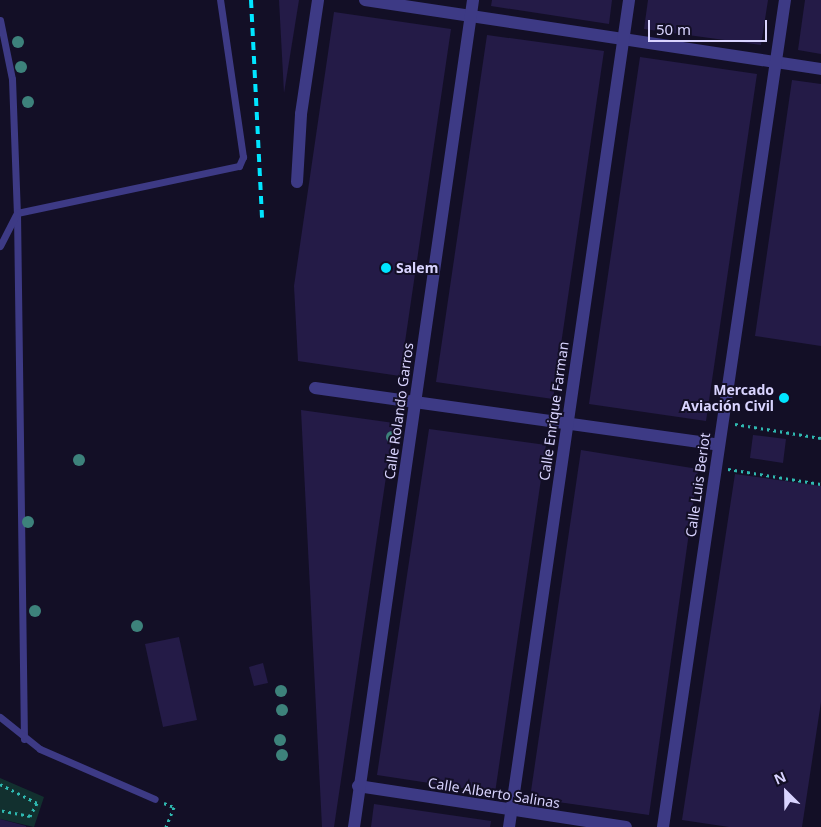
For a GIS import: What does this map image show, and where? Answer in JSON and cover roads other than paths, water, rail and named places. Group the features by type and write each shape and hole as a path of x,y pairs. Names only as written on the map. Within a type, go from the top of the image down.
{"street":[{"path":"297,182 301,114 318,0"},
{"path":"365,0 821,69"},
{"name":"Calle Rolando Garros","path":"354,827 358,786 416,402 473,0"},
{"name":"Calle Enrique Farman","path":"509,827 629,0"},
{"name":"Calle Luis Beriot","path":"662,827 785,0"},
{"path":"315,388 718,445"},
{"name":"Calle Alberto Salinas","path":"358,786 511,811 626,827"}],"lane":[{"path":"17,213 239,166 244,157 220,0"},
{"path":"0,20 12,78 17,213 24,739"},
{"path":"0,246 17,213"},
{"path":"0,716 24,739 155,799"}],"railway":[{"path":"251,0 262,218"}],"place":[{"name":"Salem","path":"386,268"},
{"name":"Mercado Aviación Civil","path":"784,398"}]}
